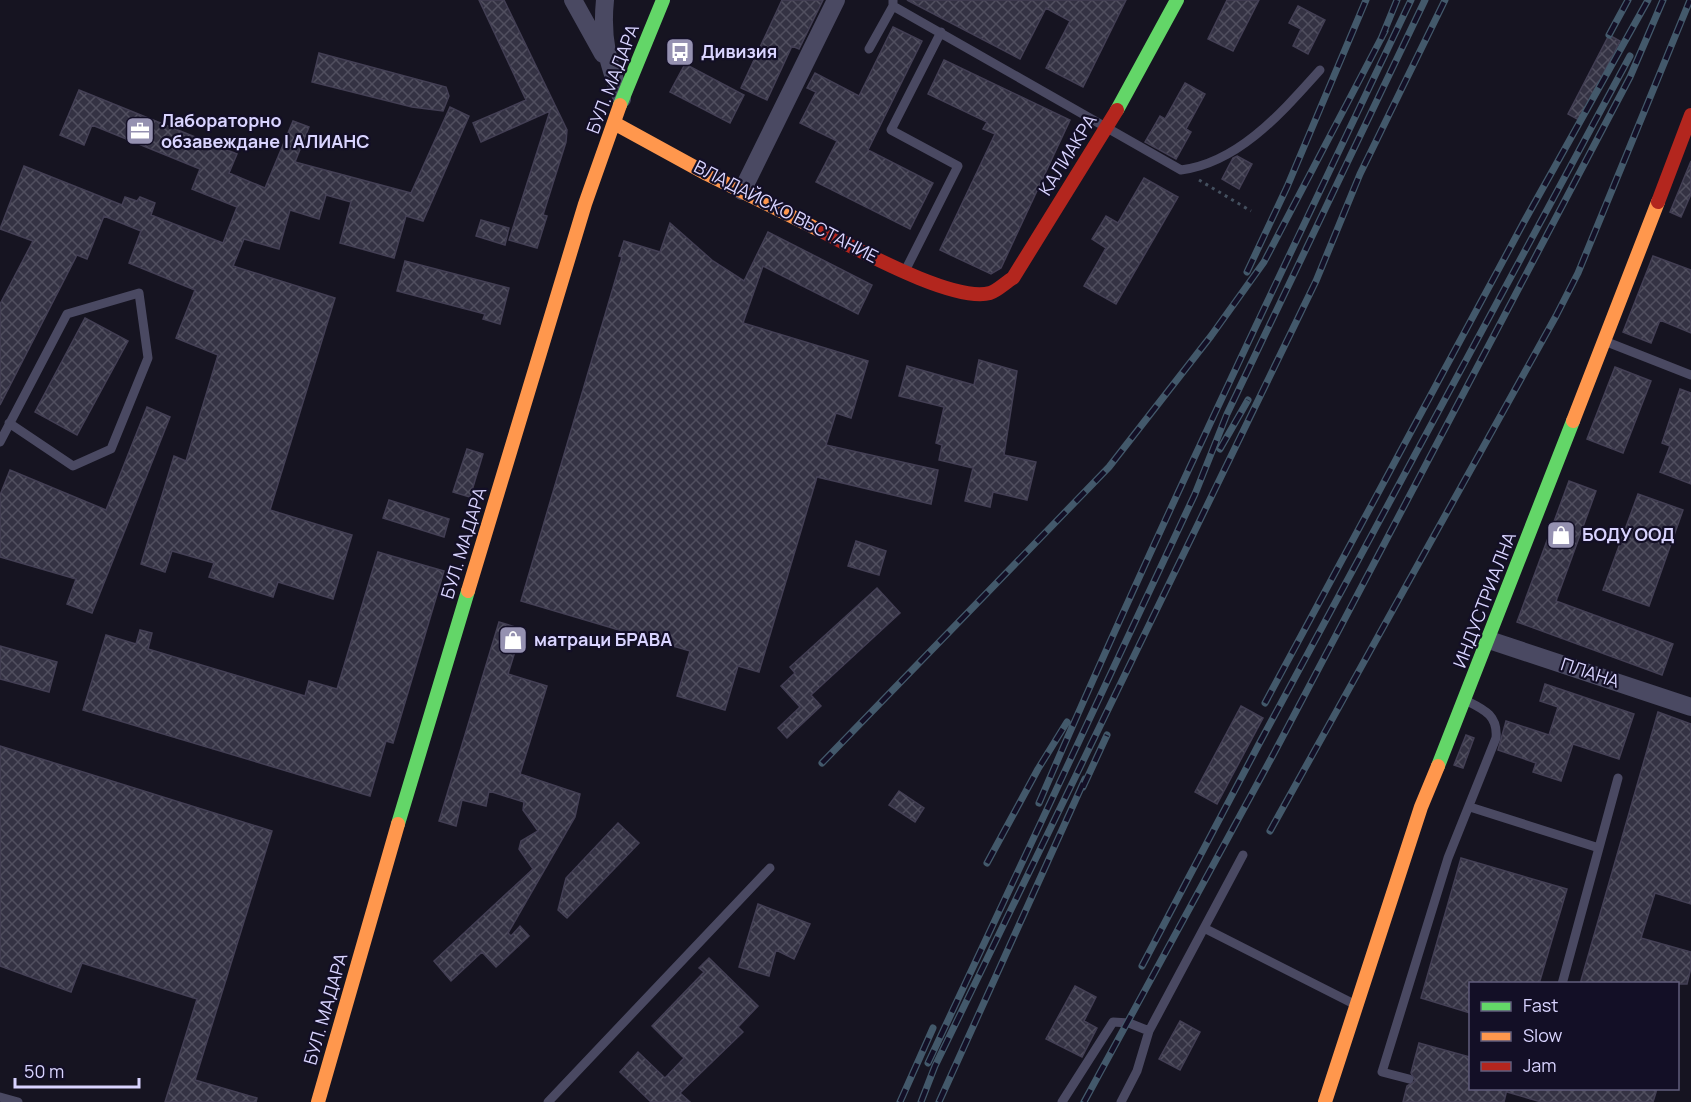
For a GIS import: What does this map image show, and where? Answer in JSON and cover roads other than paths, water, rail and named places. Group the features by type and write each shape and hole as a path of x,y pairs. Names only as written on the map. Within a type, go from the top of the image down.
{"street":[{"path":"573,0 607,61 622,99"},
{"path":"605,0 603,20 607,61"},
{"name":"БУЛ. МАДАРА","path":"318,1102 375,898 568,261 622,99 663,0"},
{"path":"742,191 836,0"},
{"name":"КАЛИАКРА","path":"963,293 990,293 1013,278 1107,128 1177,0"},
{"name":"ИНДУСТРИАЛНА","path":"1325,1102 1421,807 1490,640 1691,115"},
{"name":"ВЛАДАЙСКО ВЪСТАНИЕ","path":"614,123 742,191 905,272 963,293"},
{"name":"ПЛАНА","path":"1490,640 1691,707"}],"lane":[{"path":"869,49 893,3 1181,170 1207,164 1245,143 1284,111 1320,70"},
{"path":"905,272 958,166 891,130 941,32"},
{"path":"0,442 9,423 67,314 139,293 148,358 111,448 73,466 9,423"},
{"path":"1604,341 1691,375"},
{"path":"1409,1079 1382,1072 1448,858 1470,807 1497,731 1491,716 1465,700"},
{"path":"1563,982 1618,778"},
{"path":"1470,807 1599,848"},
{"path":"1120,1102 1137,1071 1149,1031 1243,855"},
{"path":"548,1102 770,868"},
{"path":"1204,928 1355,1004"},
{"path":"1062,1102 1113,1022 1129,1023 1149,1031"},
{"path":"0,1097 18,1102"}],"railway":[{"path":"1247,272 1287,187 1366,0"},
{"path":"1381,39 1397,0"},
{"path":"1039,803 1175,500 1411,0"},
{"path":"928,1063 1195,494 1227,414 1425,0"},
{"path":"921,1102 935,1066 1316,281 1360,174 1445,0"},
{"path":"1609,35 1628,0"},
{"path":"1265,703 1525,220 1648,0"},
{"path":"1084,1102 1273,755 1630,77 1663,0"},
{"path":"1270,831 1578,273 1690,0"},
{"path":"822,763 1109,467 1211,336 1264,262 1385,31"},
{"path":"1142,966 1259,744 1630,56"},
{"path":"1220,449 1248,400"},
{"path":"987,863 1038,769 1067,722"},
{"path":"1083,787 1107,735"},
{"path":"939,1102 1085,779"},
{"path":"900,1102 933,1028"}],"place":[{"name":"Дивизия","path":"680,52"},
{"name":"Лабораторно обзавеждане | АЛИАНС","path":"140,131"},
{"name":"БОДУ ООД","path":"1561,535"},
{"name":"матраци БРАВА","path":"513,640"}]}
